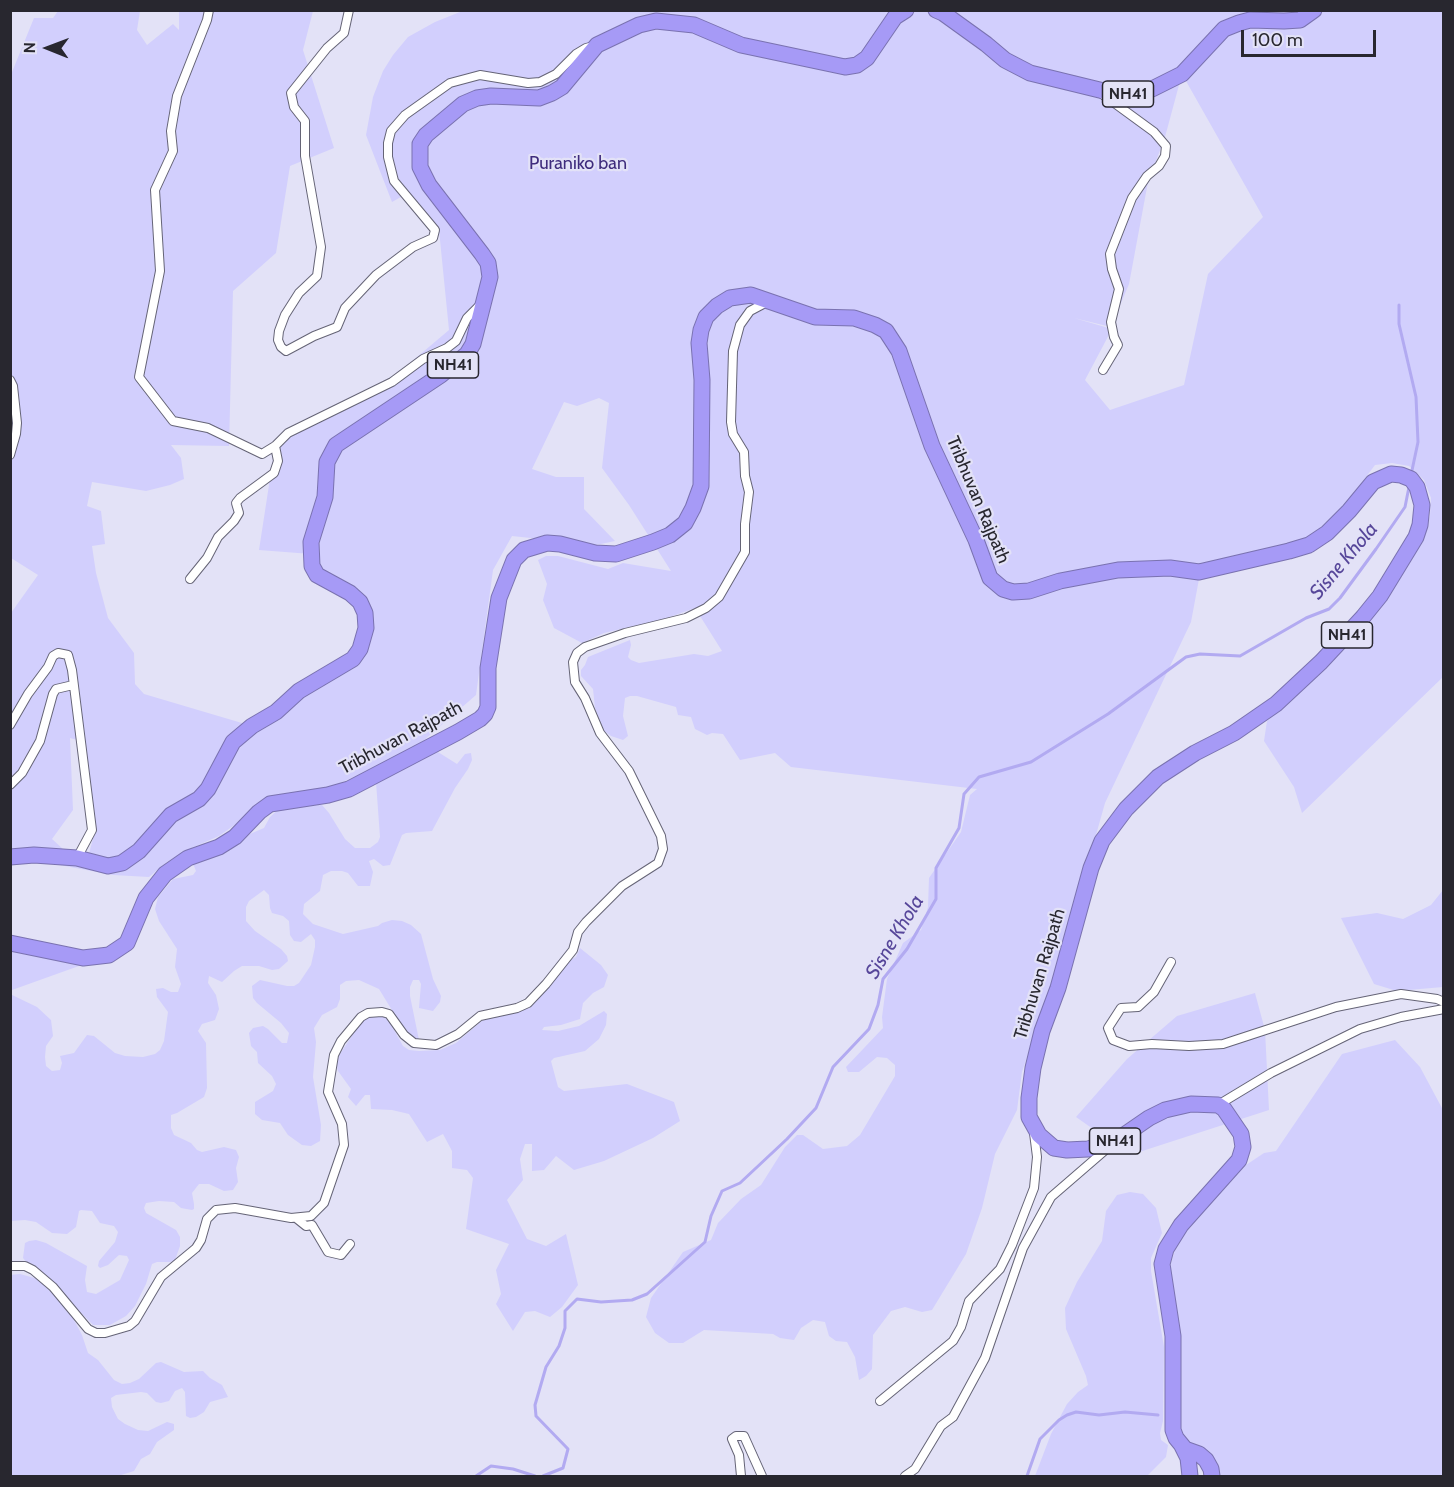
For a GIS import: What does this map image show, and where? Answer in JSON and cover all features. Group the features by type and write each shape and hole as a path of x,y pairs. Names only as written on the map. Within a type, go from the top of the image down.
{"highway":[{"name":"NH41","path":"10,857 34,855 77,858 108,866 122,862 139,851 171,815 199,799 208,789 233,742 252,726 276,712 299,691 353,659 360,650 364,638 365,613 360,602 350,593 317,575 312,566 311,542 325,496 327,462 336,445 441,375 467,354 473,344 490,277 488,263 429,185 420,167 420,144 426,135 463,104 477,98 491,96 539,98 562,87 597,45 639,25 670,21 694,25 741,45 845,67 857,65 867,58 895,17 906,10"},
{"name":"NH41","path":"936,10 1017,68 1030,74 1116,94 1152,89 1182,74 1224,29 1251,20 1300,20 1314,10"},
{"name":"Tribhuvan Rajpath","path":"10,943 83,958 109,955 127,943 146,898 165,874 188,858 219,847 235,837 270,804 328,795 349,789 438,743 486,714 488,668 499,598 514,560 524,550 547,543 561,544 595,553 615,554 670,535 685,523 701,486 702,380 699,344 701,330 706,317 717,306 730,298 751,295 815,317 854,318 875,325 892,337 932,446 976,540 990,578 1003,589 1013,592 1029,591 1060,581 1118,570 1170,568 1199,572 1289,551 1309,544 1327,533 1373,482 1382,476 1401,475 1411,479 1417,487 1422,506 1416,537 1380,596 1363,617 1321,662 1276,704 1234,733 1195,753 1158,777 1126,809 1102,841 1091,868 1058,988 1042,1030 1030,1085 1028,1113 1030,1121"},
{"name":"NH41","path":"1030,1121 1042,1138 1054,1148 1088,1149 1117,1140 1165,1110 1191,1104 1218,1105"},
{"path":"1190,1476 1188,1458 1173,1430 1173,1336 1162,1264 1166,1249 1175,1233 1242,1156 1244,1147 1241,1134 1228,1114 1218,1105"},
{"path":"1180,1444 1185,1449 1204,1457 1210,1466 1212,1476"}],"street":[{"path":"209,10 177,96 171,130 173,151 155,190 160,271 139,377 172,421 208,428 262,454 275,446 288,433 392,382 423,359 447,348 456,341 467,318 486,300"},
{"path":"349,10 344,33 327,48 291,93 294,107 305,121 305,156 321,247 317,276 299,293 285,315 279,332 278,340 286,351 337,327 345,308 376,274 413,247 433,238 435,230 408,201 394,180 388,157 388,143 392,131 405,115 450,84 480,75 528,83 540,82 556,74 576,54 597,45"},
{"path":"1097,90 1110,102 1154,132 1166,146 1165,156 1159,166 1147,176 1132,198 1110,254 1119,289 1112,322 1114,337 1118,345 1103,370"},
{"path":"10,1266 25,1266 38,1273 63,1298 88,1329 96,1333 105,1333 129,1326 135,1321 161,1277 196,1248 201,1240 207,1219 216,1210 235,1208 296,1218 311,1216 324,1203 342,1155 344,1140 342,1124 330,1100 329,1089 336,1051 346,1034 361,1017 368,1013 389,1014 404,1035 414,1043 436,1045 458,1035 480,1016 506,1011 528,1003 573,950 578,932 586,922 622,886 660,860 663,849 661,836 629,771 600,733 585,698 575,682 573,662 577,653 585,647 625,633 686,618 706,608 719,597 745,552 745,524 749,492 745,476 744,452 733,434 731,422 733,351 740,325 750,311 767,302"},
{"path":"10,380 14,386 17,423 10,455"},
{"path":"190,579 207,558 218,537 239,513 236,503 274,473 278,461 275,446"},
{"path":"10,724 48,667 52,656 58,653 68,655 72,670 92,831 77,858"},
{"path":"10,785 22,773 40,741 56,689 73,685"},
{"path":"1171,962 1154,992 1138,1007 1121,1008 1108,1028 1113,1040 1129,1046 1223,1044 1307,1015 1401,994 1437,999 1443,1002"},
{"path":"1218,1105 1271,1073 1360,1029 1401,1017 1443,1009"},
{"path":"880,1401 953,1341 961,1327 969,1301 1000,1269 1034,1188 1038,1157 1030,1121"},
{"path":"905,1476 915,1469 941,1426 953,1417 985,1358 1023,1248 1051,1197 1117,1140"},
{"path":"296,1218 306,1226 312,1226 328,1252 342,1255 350,1244"},
{"path":"1012,1245 1017,1250 1023,1248"},
{"path":"741,1476 739,1455 732,1439 736,1436 744,1436 762,1476"}],"green space":[{"name":"Puraniko ban","path":"465,10 1443,11 1443,677 1302,813 1294,787 1264,741 1267,721 1334,657 1391,591 1417,550 1430,516 1431,498 1424,480 1409,466 1392,463 1375,465 1347,502 1311,537 1199,579 1191,622 1105,803 1067,938 1022,1072 1017,1110 995,1154 982,1208 966,1254 932,1310 922,1312 905,1307 891,1311 873,1335 872,1369 859,1380 855,1357 847,1342 836,1341 829,1336 825,1322 813,1320 801,1328 794,1340 780,1338 773,1334 704,1330 683,1343 669,1343 655,1333 646,1317 651,1298 683,1252 711,1240 718,1223 741,1199 761,1185 785,1147 797,1135 803,1135 823,1149 847,1146 860,1135 895,1076 895,1065 887,1058 877,1057 859,1072 848,1072 846,1067 883,1028 882,1017 887,979 903,943 921,930 928,907 929,878 961,832 970,795 977,789 791,767 775,753 740,760 723,734 707,735 695,729 691,717 678,715 676,707 637,696 625,698 623,716 628,736 623,740 603,730 595,708 593,689 581,676 581,670 588,657 630,640 628,657 639,663 694,654 708,656 722,651 695,608 664,619 604,633 582,643 554,628 543,600 547,584 538,560 546,556 558,556 608,569 623,563 671,571 629,505 602,468 609,403 599,398 577,406 564,402 532,469 556,477 584,477 584,509 615,541 596,545 512,536 493,570 476,695 422,742 457,764 465,754 471,753 472,760 468,769 432,831 402,835 390,865 383,866 374,859 369,861 373,872 370,886 358,886 348,873 331,871 323,875 320,891 304,904 303,914 313,924 343,934 378,926 392,920 411,925 421,934 433,979 441,996 440,1002 433,1011 419,1008 421,984 419,980 413,980 410,996 419,1040 414,1040 406,1033 379,989 359,980 346,981 340,985 340,999 337,1007 322,1015 314,1028 316,1042 313,1077 321,1125 320,1141 311,1146 302,1145 288,1135 280,1123 262,1120 255,1114 255,1102 273,1091 276,1084 272,1076 258,1063 257,1052 251,1046 249,1033 253,1028 263,1026 282,1043 287,1043 289,1033 253,998 252,986 260,980 287,986 299,983 311,965 315,947 315,940 311,934 301,942 294,941 290,935 289,921 283,916 272,913 269,895 264,890 249,901 246,907 246,921 255,931 281,949 288,961 279,969 272,970 259,966 242,966 222,982 209,976 208,983 216,995 219,1009 215,1020 202,1024 198,1031 206,1043 207,1088 204,1097 171,1115 171,1128 174,1135 191,1143 197,1150 202,1152 224,1147 236,1150 239,1157 236,1168 238,1182 233,1190 224,1191 209,1184 199,1184 192,1193 194,1209 192,1210 181,1208 174,1202 146,1203 144,1208 146,1213 176,1230 180,1237 180,1246 175,1260 152,1264 146,1284 135,1306 126,1316 110,1325 93,1325 23,1258 25,1243 36,1240 46,1243 87,1266 85,1280 87,1292 96,1294 120,1280 129,1260 127,1256 119,1255 108,1265 100,1268 98,1266 99,1261 115,1242 118,1232 114,1226 100,1223 92,1211 81,1210 76,1227 67,1234 52,1233 36,1222 11,1221 10,994 37,1007 51,1020 53,1036 46,1046 45,1057 46,1066 52,1071 60,1070 62,1063 60,1056 74,1053 87,1035 94,1036 115,1053 125,1056 143,1057 155,1054 160,1050 164,1041 168,1012 157,997 156,989 163,988 171,992 178,992 181,984 175,967 177,949 159,921 155,909 158,897 173,879 193,875 196,871 189,861 217,852 227,852 245,836 264,828 270,817 282,806 322,805 345,839 355,848 370,848 378,842 380,837 375,768 333,786 250,814 219,836 167,862 149,877 113,875 49,863 25,861 11,864 11,613 38,575 11,558 10,77 34,18 53,18 58,11 140,11 137,30 147,45 173,24 179,30 179,11 313,11 303,50 334,148 290,166 276,253 233,291 229,446 171,445 181,458 184,479 146,491 92,482 87,506 101,511 105,544 92,546 96,573 108,618 134,653 135,684 144,694 252,726 353,659 365,613 317,575 311,554 259,550 275,446 384,385 449,330 439,230 408,193 392,202 366,135 373,97 383,71 408,37 435,22","holes":["1182,74 1263,217 1208,274 1184,385 1110,410 1085,380 1112,329 1074,318 1111,327 1129,284 1148,182 1165,137","70,738 81,741 96,827 85,869 52,839 73,810"]},
{"path":"1443,890 1443,987 1397,991 1374,984 1341,918 1377,913 1403,919 1431,905"},
{"path":"10,937 104,957 12,990 10,989"},
{"path":"580,948 601,965 608,975 604,987 593,993 583,1003 580,1019 544,1027 542,1030 558,1031 579,1026 604,1011 607,1014 606,1025 599,1039 585,1051 554,1058 551,1061 558,1087 564,1091 627,1084 674,1102 680,1121 653,1138 604,1161 574,1170 556,1156 544,1170 532,1171 532,1144 525,1144 520,1159 523,1180 507,1200 527,1239 546,1246 566,1234 578,1285 562,1307 550,1317 535,1311 525,1312 513,1331 496,1304 501,1294 496,1270 509,1244 466,1229 473,1178 467,1170 452,1168 452,1151 443,1134 427,1142 409,1114 371,1109 370,1095 365,1095 356,1106 348,1097 351,1089 338,1071 336,1063 357,1028 366,1017 374,1014 387,1017 403,1046 409,1050 440,1050 456,1043 483,1020 494,1015 530,1008 568,961 576,957"},
{"path":"1255,993 1265,1030 1269,1110 1130,1155 1076,1117 1127,1059 1177,1016"},
{"path":"1395,1040 1420,1067 1443,1110 1443,1476 1218,1476 1184,1440 1178,1425 1170,1267 1176,1246 1186,1230 1240,1169 1264,1153 1276,1151 1342,1054"},
{"path":"1130,1192 1143,1194 1156,1208 1162,1233 1151,1258 1151,1271 1164,1347 1163,1421 1160,1433 1161,1440 1168,1445 1166,1457 1147,1476 1035,1476 1051,1434 1067,1404 1088,1385 1066,1329 1065,1308 1077,1282 1102,1241 1106,1211 1117,1195"},
{"path":"20,1274 38,1279 51,1290 73,1318 88,1353 98,1360 114,1380 122,1384 130,1383 139,1379 156,1363 161,1362 184,1372 203,1371 222,1385 228,1397 210,1402 204,1412 190,1418 186,1416 185,1392 182,1388 175,1391 169,1401 161,1403 156,1402 147,1393 116,1395 111,1398 112,1407 118,1419 125,1424 138,1430 148,1431 167,1422 174,1424 174,1430 157,1442 150,1454 141,1459 134,1471 118,1476 11,1476 10,1275"}],"waterway":[{"name":"Sisne Khola","path":"1399,305 1399,324 1416,397 1418,442 1411,475"},
{"name":"Sisne Khola","path":"543,1476 563,1468 568,1449 536,1416 535,1405 546,1367 559,1346 565,1328 565,1311 577,1299 601,1302 632,1300 647,1294 705,1242 711,1216 722,1191 740,1183 816,1108 833,1067 869,1029 878,1005 883,979 907,949 936,899 936,868 959,828 964,794 979,777 1031,762 1108,714 1186,657 1200,654 1240,656 1306,618 1329,609 1340,598 1405,507 1409,487"},
{"path":"1027,1476 1040,1439 1067,1415 1076,1412 1099,1415 1125,1412 1158,1415"},
{"name":"Sisne Khola","path":"476,1476 491,1466 513,1469 535,1476"}]}
